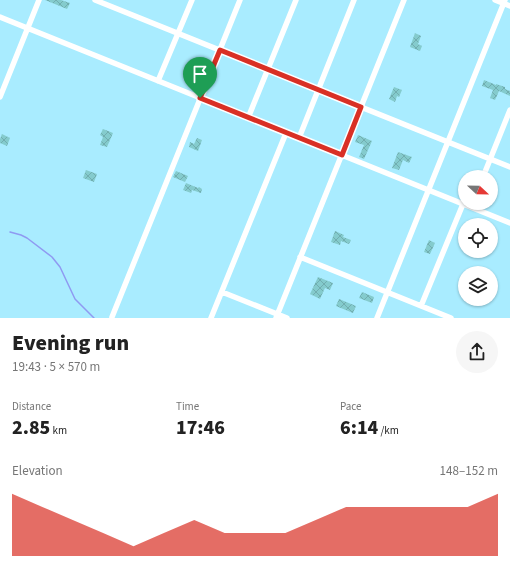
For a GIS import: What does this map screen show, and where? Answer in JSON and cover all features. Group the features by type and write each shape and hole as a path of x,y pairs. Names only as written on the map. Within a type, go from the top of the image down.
{"street":[{"path":"0,97 39,0"},
{"path":"95,0 510,168"},
{"path":"158,81 192,0"},
{"path":"112,317 240,0"},
{"path":"248,118 296,0"},
{"path":"298,138 354,0"},
{"path":"277,316 404,0"},
{"path":"496,0 504,2 510,6"},
{"path":"377,318 504,2"},
{"path":"0,18 458,202"},
{"path":"486,170 510,110"},
{"path":"211,318 286,133"},
{"path":"422,306 461,210"},
{"path":"483,210 510,223"},
{"path":"300,257 451,318"},
{"path":"222,292 277,316 287,318"}],"building":[{"path":"45,0 61,0 70,3 67,9"},
{"path":"415,33 421,36 418,44 422,46 420,51 410,47"},
{"path":"484,80 505,87 505,89 510,91 510,96 499,91 495,100 490,98 493,90 482,86"},
{"path":"394,87 402,90 399,97 397,96 395,102 389,99"},
{"path":"103,129 113,133 107,147 100,145 103,137 100,135"},
{"path":"2,134 10,138 7,146 0,143"},
{"path":"358,135 372,141 364,159 359,157 364,145 355,142"},
{"path":"197,138 202,140 198,151 189,147 190,142 194,144"},
{"path":"398,152 412,157 409,163 403,160 399,170 392,168"},
{"path":"86,170 97,174 94,182 83,178"},
{"path":"176,171 188,176 185,182 173,177"},
{"path":"186,183 202,189 201,193 192,190 191,193 183,190"},
{"path":"335,231 344,235 343,237 351,240 349,244 341,241 340,245 331,242"},
{"path":"429,240 435,243 430,254 424,252"},
{"path":"318,277 333,283 330,290 325,288 320,299 310,294"},
{"path":"362,292 374,297 372,303 359,298"},
{"path":"339,299 356,306 353,313 336,306"}],"waterway":[{"path":"10,232 27,238 52,257 60,267 75,299 94,318"}],"route":[{"path":"220,50 361,107 342,155 200,98 220,50"}]}
